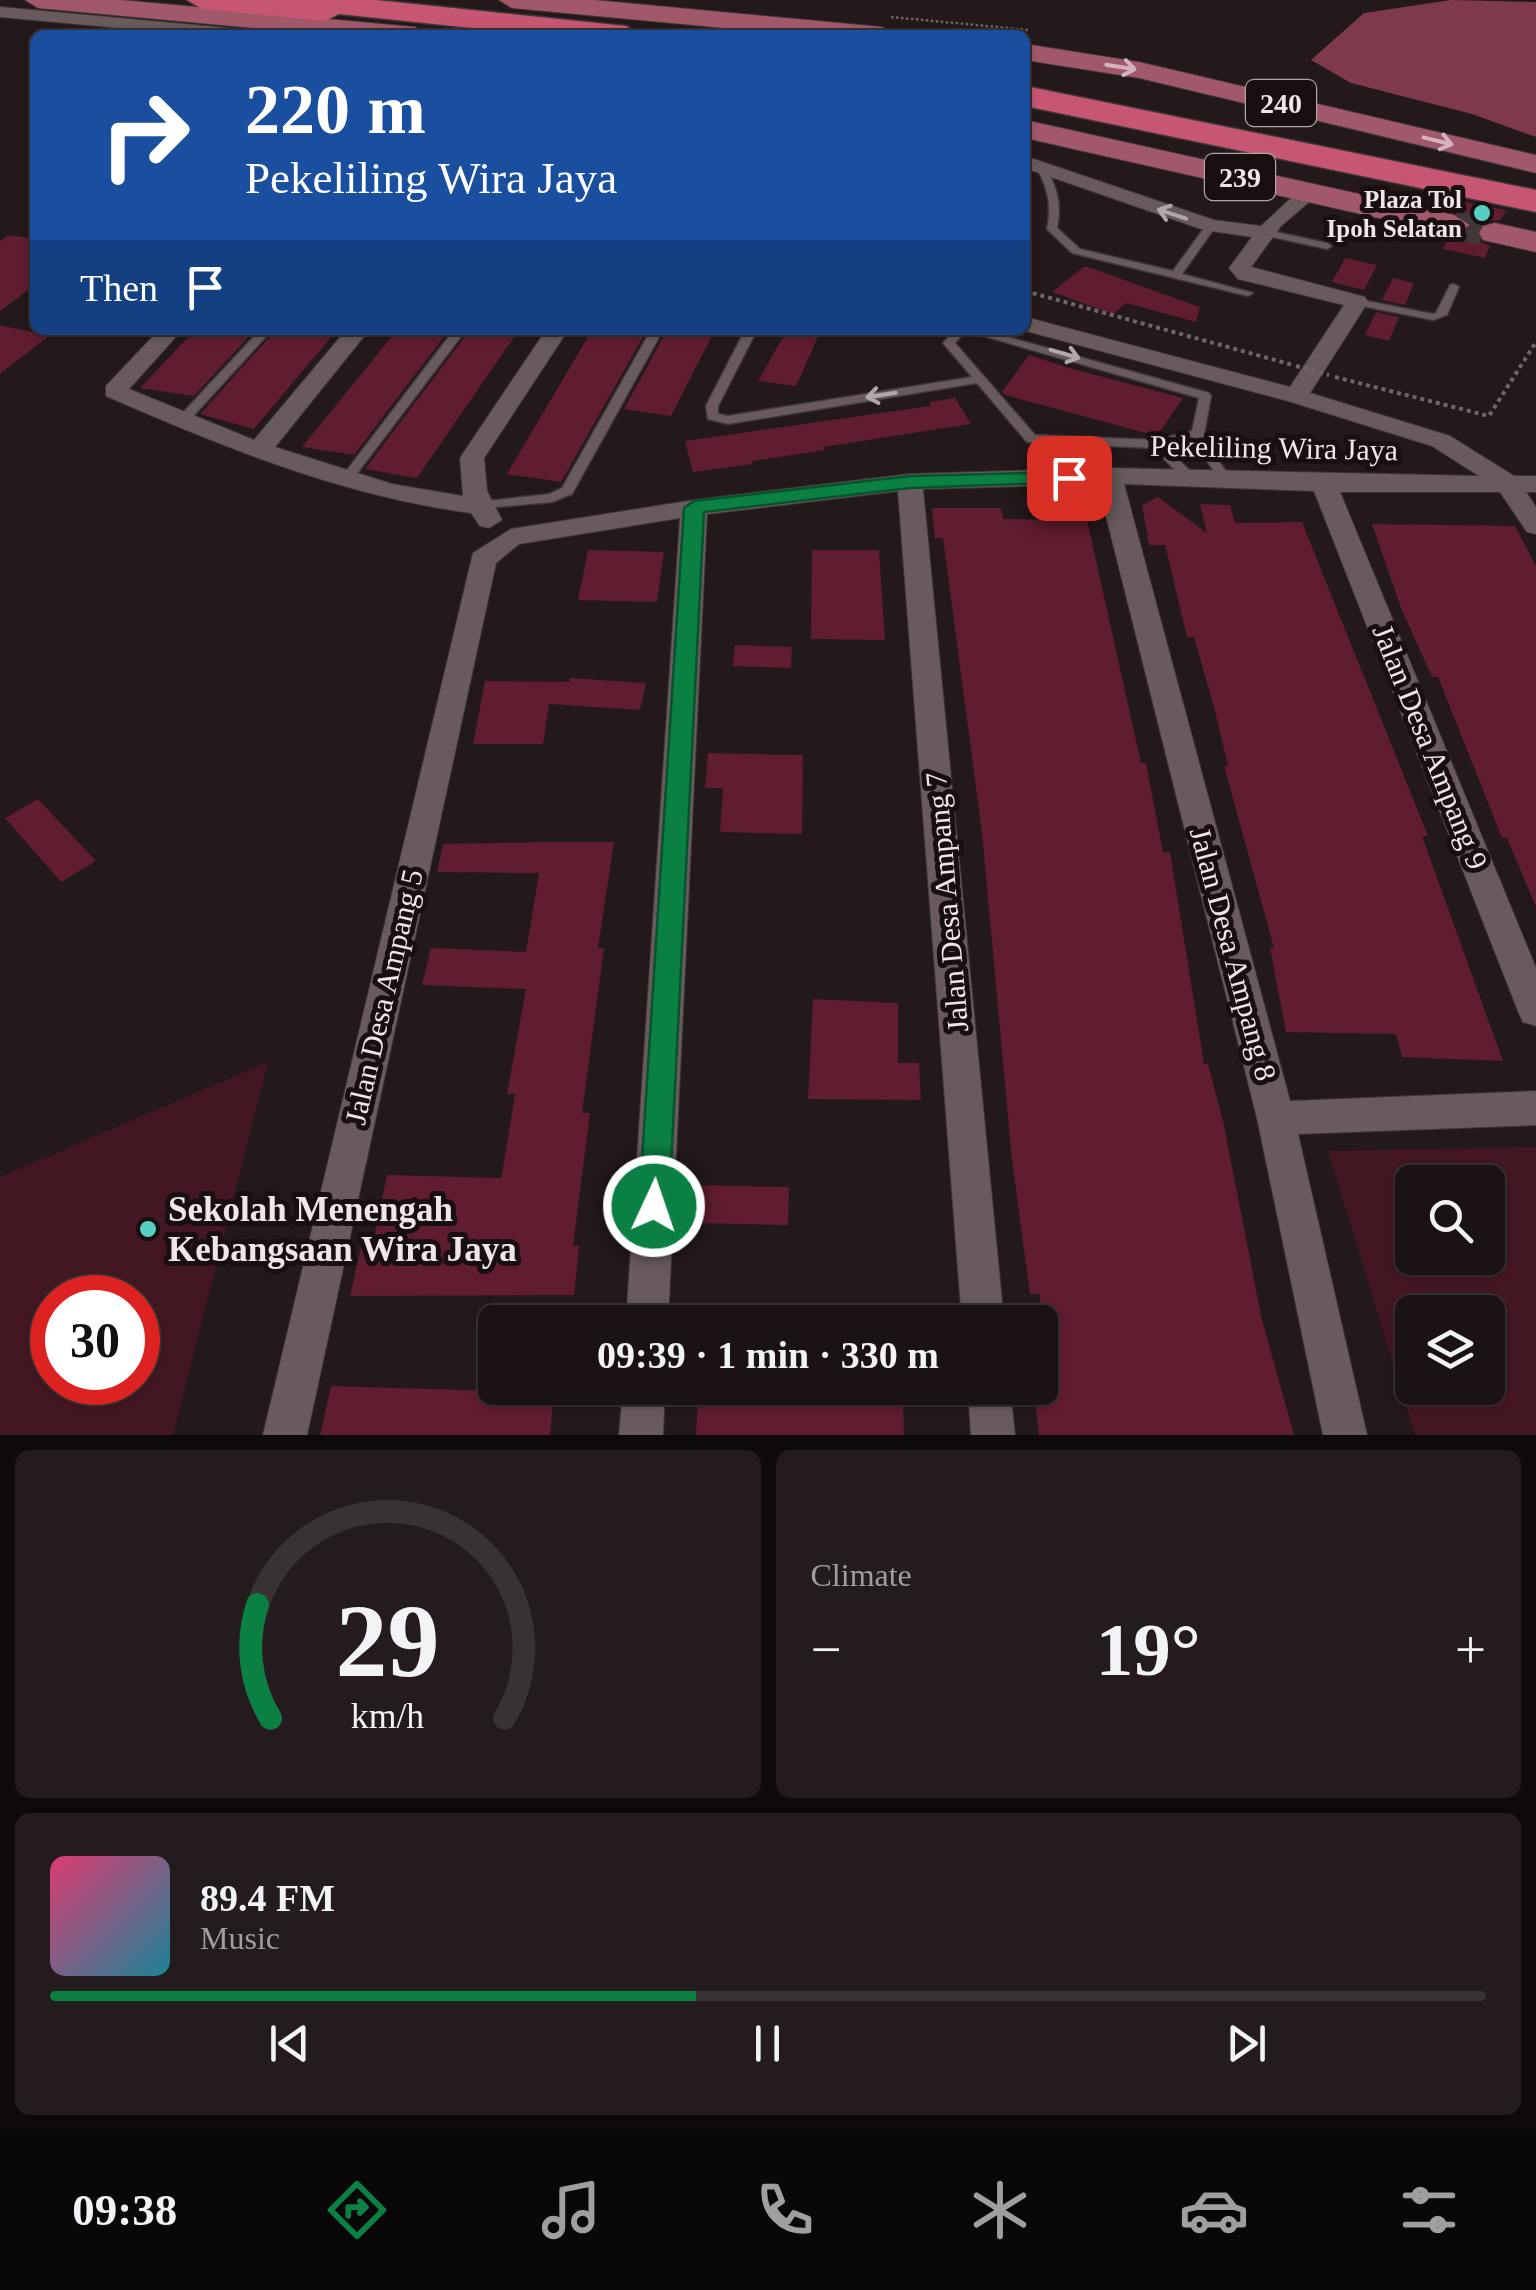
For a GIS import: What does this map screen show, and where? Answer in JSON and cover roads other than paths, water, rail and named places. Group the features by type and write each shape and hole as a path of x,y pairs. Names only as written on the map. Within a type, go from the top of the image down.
{"highway":[{"path":"202,0 488,30"},
{"path":"290,0 578,30"},
{"path":"1030,88 1536,190"},
{"path":"1030,97 1536,201"}],"main road":[{"path":"38,0 361,30"},
{"path":"512,0 883,26"},
{"name":"240","path":"1030,42 1536,164"},
{"name":"239","path":"1030,131 1454,224"},
{"path":"1495,234 1536,242"}],"street":[{"path":"0,12 195,30"},
{"path":"1033,165 1211,226 1267,233"},
{"path":"1296,396 1357,302 1241,272 1267,233 1308,193"},
{"path":"1030,325 1296,396 1442,441 1507,484 1536,526"},
{"path":"166,335 114,392 260,449 428,502 479,506"},
{"path":"260,449 354,335"},
{"path":"497,548 470,475 472,458 555,335"},
{"name":"Pekeliling Wira Jaya","path":"497,548 694,508 910,482 1109,476 1324,484 1536,484"},
{"name":"Jalan Desa Ampang 8","path":"1109,476 1276,1118 1345,1435"},
{"name":"Jalan Desa Ampang 7","path":"910,482 982,1305"},
{"name":"Jalan Desa Ampang 9","path":"1324,484 1536,1011"},
{"path":"649,1305 694,508"},
{"name":"Jalan Desa Ampang 5","path":"286,1435 497,548"},
{"path":"1276,1118 1536,1108"},
{"path":"641,1435 643,1405"},
{"path":"990,1405 993,1435"}],"lane":[{"path":"1033,165 1054,187 1057,208 1052,230 1076,251 1248,294"},
{"path":"1176,275 1211,226"},
{"path":"1267,233 1327,246"},
{"path":"1357,302 1433,317 1441,315 1454,287"},
{"path":"182,421 261,335"},
{"path":"348,477 456,335"},
{"path":"479,506 552,498 567,491 654,335"},
{"path":"748,335 718,392 712,416 728,420 977,380"},
{"path":"956,335 949,343 1031,439 1156,444 1196,434"},
{"path":"989,335 1196,392 1207,400 1196,434"},
{"path":"1196,434 1228,482"},
{"path":"1156,444 1192,479"}],"tunnel":[{"path":"1454,225 1495,233"}],"place":[{"name":"Plaza Tol Ipoh Selatan","path":"1482,213"},
{"name":"Sekolah Menengah Kebangsaan Wira Jaya","path":"148,1229"}]}
